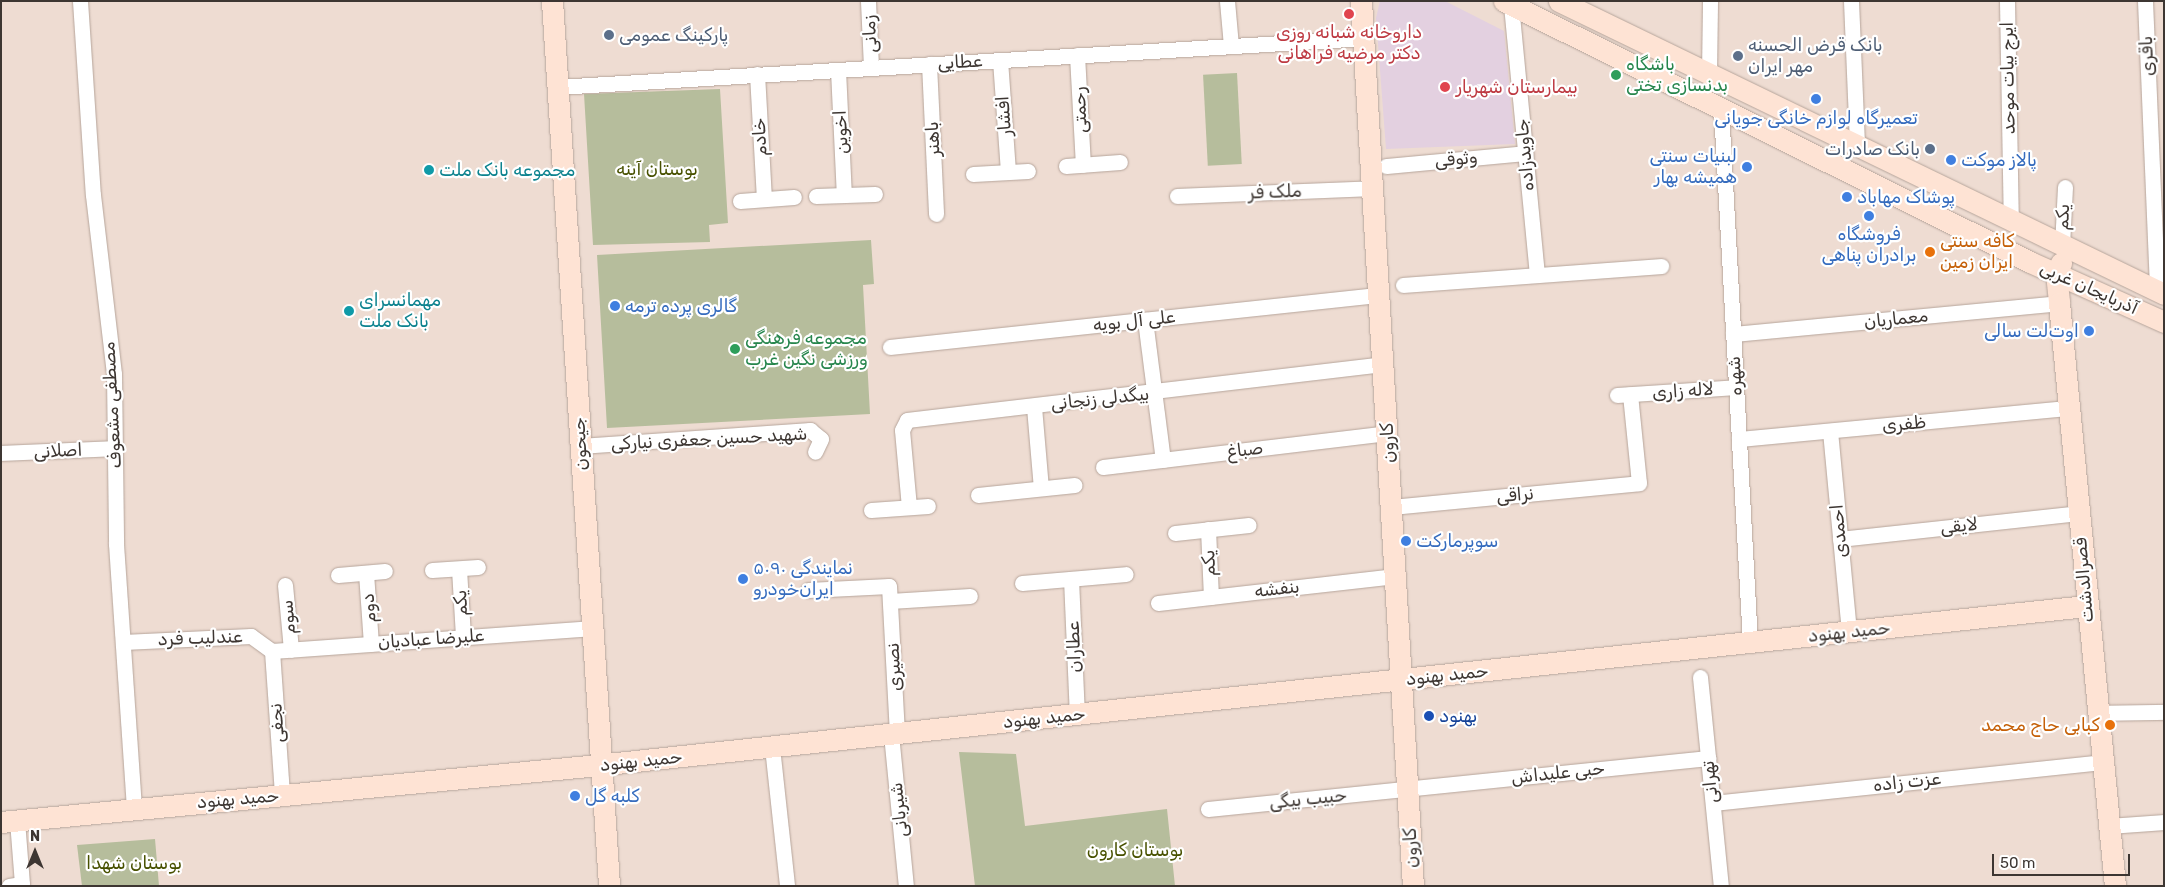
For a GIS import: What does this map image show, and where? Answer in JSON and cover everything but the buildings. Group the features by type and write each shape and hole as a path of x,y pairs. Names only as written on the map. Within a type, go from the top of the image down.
{"main road":[{"name":"جیحون","path":"552,1 598,765 609,886"},
{"name":"کارون","path":"1361,1 1414,886"},
{"name":"آذربایجان غربی","path":"1508,3 2056,273 2164,322"},
{"name":"آذربایجان غربی","path":"1569,4 2065,248 2160,292"},
{"path":"2056,273 2065,248"},
{"name":"قصرالدشت","path":"2056,273 2086,606 2115,886"},
{"name":"حمید بهنود","path":"9,821 772,747 2086,606"}],"street":[{"name":"مصطفی مشعوف","path":"80,1 93,196 114,374 123,642 134,809"},
{"name":"زمانی","path":"868,1 872,67"},
{"path":"1227,1 1231,46"},
{"path":"1709,74 1710,1"},
{"path":"1851,1 1857,146"},
{"name":"ایرج بیات موحد","path":"2007,1 2011,221"},
{"name":"باقری","path":"2145,1 2160,292"},
{"name":"جاویدزاده","path":"1508,3 1537,275"},
{"name":"عطایی","path":"557,87 1364,38"},
{"name":"رحمتی","path":"1077,55 1082,165"},
{"name":"افشار","path":"1000,60 1008,172"},
{"name":"باهنر","path":"929,64 936,214"},
{"name":"اخوین","path":"838,70 844,195"},
{"name":"خادم","path":"757,74 764,200"},
{"name":"شهره","path":"1721,109 1750,642"},
{"name":"وثوقی","path":"1386,166 1525,153"},
{"path":"1066,166 1120,162"},
{"path":"973,174 1028,171"},
{"name":"یکم","path":"2065,187 2065,248"},
{"name":"ملک فر","path":"1176,196 1372,188"},
{"path":"816,196 875,194"},
{"path":"740,201 794,197"},
{"path":"1403,285 1661,266"},
{"name":"علی آل بویه","path":"890,347 1379,295"},
{"name":"معماریان","path":"1733,334 2059,303"},
{"path":"1145,320 1163,460"},
{"name":"بیگدلی زنجانی","path":"909,507 902,423 1383,364"},
{"name":"لاله زاری","path":"1639,483 1624,394 1736,387"},
{"path":"1034,406 1041,488"},
{"name":"ظفری","path":"1739,439 2068,408"},
{"name":"شهید حسین جعفری نیارکی","path":"580,446 810,430 821,439 815,452"},
{"name":"احمدی","path":"1830,430 1849,632"},
{"name":"صباغ","path":"1103,467 1387,433"},
{"name":"اصلانی","path":"1,454 116,448"},
{"name":"نراقی","path":"1391,506 1639,483"},
{"path":"978,495 1074,485"},
{"path":"872,510 928,506"},
{"name":"لایقی","path":"1840,539 2078,513"},
{"name":"یکم","path":"1175,533 1249,525"},
{"name":"یکم","path":"1208,529 1211,597"},
{"path":"432,570 478,567"},
{"name":"یکم","path":"459,568 462,637"},
{"name":"دوم","path":"338,575 385,571"},
{"name":"دوم","path":"366,572 371,644"},
{"path":"1022,583 1126,574"},
{"name":"بنفشه","path":"1158,603 1395,576"},
{"name":"عطاران","path":"1071,579 1077,714"},
{"name":"سوم","path":"285,585 291,650"},
{"path":"808,590 889,586 890,601 970,596"},
{"name":"نصیری","path":"890,601 894,734"},
{"name":"علیرضا عبادیان","path":"272,651 590,628"},
{"name":"عندلیب فرد","path":"123,642 252,636 272,651"},
{"name":"نجفی","path":"272,651 282,795"},
{"name":"تهرانی","path":"1700,677 1721,886"},
{"path":"2097,713 2164,712"},
{"name":"شیربانی","path":"894,734 906,886"},
{"path":"772,747 788,886"},
{"name":"حبی علیداش","path":"1408,789 1708,758"},
{"name":"عزت زاده","path":"1712,803 2102,762"},
{"name":"حبیب بیگی","path":"1208,809 1408,789"},
{"path":"8,886 22,884 9,821"},
{"path":"2109,826 2164,822"}],"shaded area":[{"name":"بیمارستان شهریار","path":"1380,1 1445,1 1504,31 1515,144 1386,149 1376,18"}],"green space":[{"path":"1237,73 1242,164 1208,166 1203,75"},
{"name":"بوستان آینه","path":"720,89 728,223 709,225 710,242 593,245 584,94"},
{"name":"مجموعه فرهنگی ورزشی نگین غرب","path":"871,240 874,284 863,285 870,414 607,428 597,255"},
{"name":"بوستان کارون","path":"959,752 1016,754 1025,826 1167,809 1175,886 975,886"},
{"name":"بوستان شهدا","path":"155,839 159,886 82,886 77,845"}],"place":[{"name":"داروخانه شبانه روزی دکتر مرضیه فراهانی","path":"1349,14"},
{"name":"پارکینگ عمومی","path":"609,35"},
{"name":"بانک قرض الحسنه مهر ایران","path":"1738,56"},
{"name":"باشگاه بدنسازی تختی","path":"1616,75"},
{"name":"بیمارستان شهریار","path":"1445,87"},
{"name":"تعمیرگاه لوازم خانگی جویانی","path":"1816,99"},
{"name":"بانک صادرات","path":"1930,149"},
{"name":"پالاز موکت","path":"1951,160"},
{"name":"لبنیات سنتی همیشه بهار","path":"1747,167"},
{"name":"مجموعه بانک ملت","path":"429,170"},
{"name":"پوشاک مهاباد","path":"1847,197"},
{"name":"فروشگاه برادران پناهی","path":"1869,216"},
{"name":"کافه سنتی ایران زمین","path":"1930,252"},
{"name":"گالری پرده ترمه","path":"615,306"},
{"name":"مهمانسرای بانک ملت","path":"349,311"},
{"name":"اوت‌لت سالی","path":"2089,331"},
{"name":"مجموعه فرهنگی ورزشی نگین غرب","path":"735,349"},
{"name":"سوپرمارکت","path":"1406,541"},
{"name":"نمایندگی ۵۰۹۰ ایران‌خودرو","path":"743,579"},
{"name":"بهنود","path":"1429,716"},
{"name":"کبابی حاج محمد","path":"2110,725"},
{"name":"کلبه گل","path":"575,796"}]}
